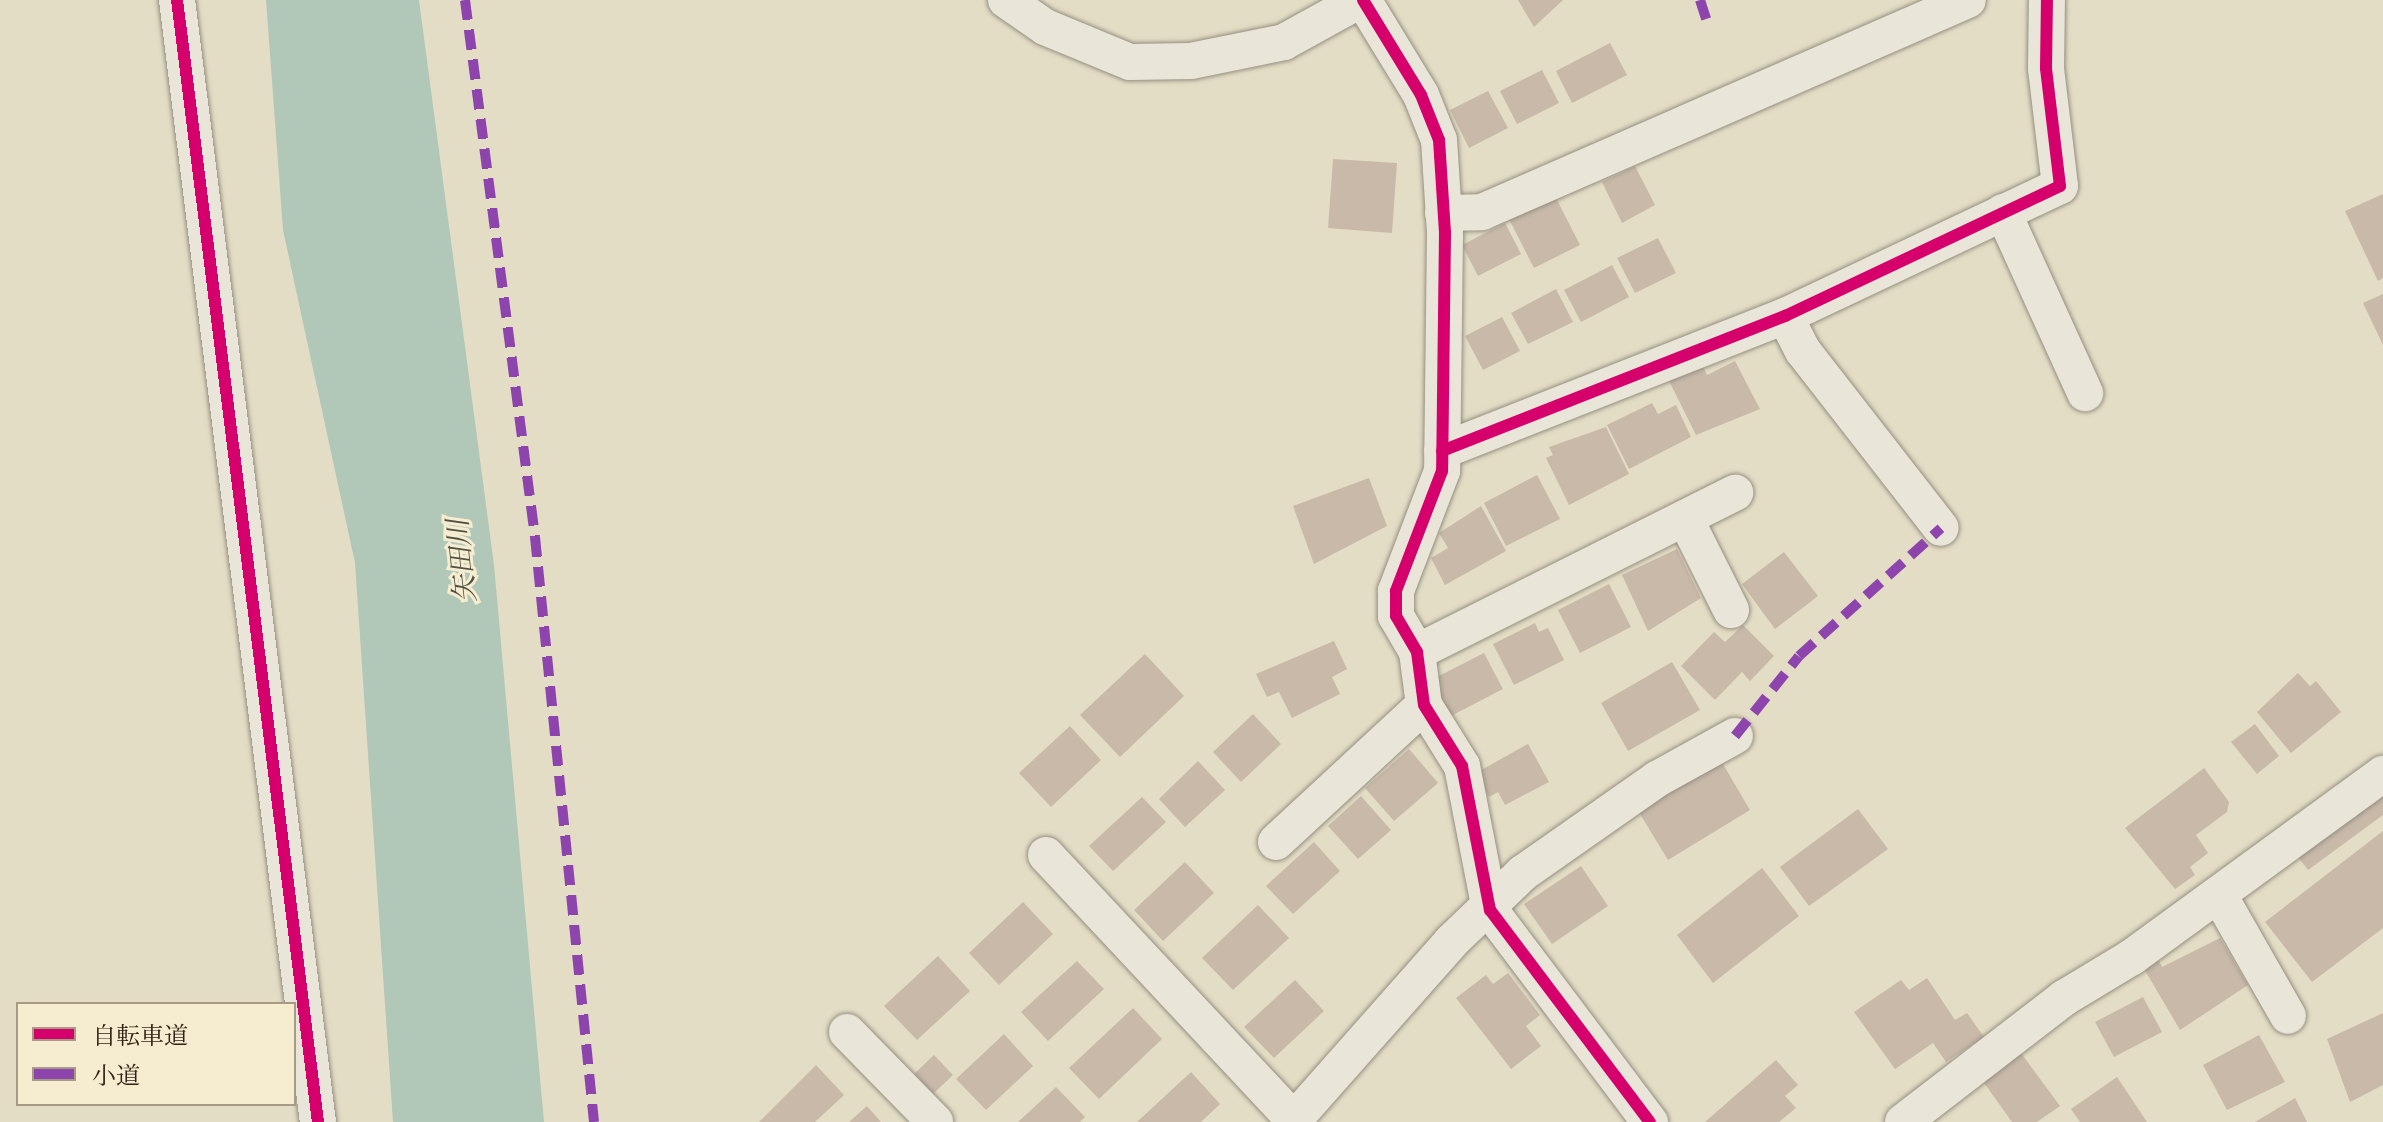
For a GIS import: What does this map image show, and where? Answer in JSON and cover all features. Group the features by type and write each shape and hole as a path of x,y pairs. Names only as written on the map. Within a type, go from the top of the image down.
{"street":[{"path":"177,0 318,1122"},
{"path":"1006,0 1045,27 1130,62 1191,61 1284,42 1362,0 1421,95 1439,140 1443,213 1442,471 1396,591 1396,616 1417,652 1424,705 1462,766 1490,910 1650,1122"},
{"path":"1443,213 1482,212 1968,0"},
{"path":"1442,451 1785,316 2060,186 2046,68 2047,0"},
{"path":"2003,212 2085,393"},
{"path":"1785,316 1803,351 1941,528"},
{"path":"1417,652 1735,493"},
{"path":"1685,518 1731,610"},
{"path":"1276,842 1424,705"},
{"path":"1046,855 1293,1121 1451,942 1490,910 1523,873 1657,779 1735,736"},
{"path":"1903,1122 2064,998 2219,895 2383,774"},
{"path":"2219,895 2288,1016"},
{"path":"847,1032 935,1122"}],"water":[{"name":"矢田川","path":"266,0 419,0 494,565 544,1122 393,1122 355,563 283,230"}],"building":[{"path":"1518,0 1563,0 1534,27"},
{"path":"1610,43 1627,75 1572,103 1556,71"},
{"path":"1542,70 1559,103 1517,124 1500,91"},
{"path":"1488,91 1508,128 1469,148 1450,110"},
{"path":"1333,159 1397,163 1392,233 1328,228"},
{"path":"1635,166 1655,205 1622,223 1602,182"},
{"path":"2383,194 2383,278 2378,281 2345,211"},
{"path":"1555,196 1580,245 1534,268 1509,219"},
{"path":"1505,223 1521,254 1478,276 1462,245"},
{"path":"1658,238 1676,273 1635,293 1617,258"},
{"path":"1612,265 1629,297 1581,322 1564,290"},
{"path":"1556,289 1573,322 1528,344 1511,313"},
{"path":"2383,294 2383,345 2363,303"},
{"path":"1502,317 1520,351 1483,370 1465,336"},
{"path":"1700,360 1707,375 1735,361 1760,409 1696,435 1667,377"},
{"path":"1652,403 1658,414 1676,405 1691,437 1629,469 1607,425"},
{"path":"1606,427 1629,474 1569,505 1546,458 1553,455 1549,447"},
{"path":"1537,475 1560,519 1506,546 1484,503"},
{"path":"1369,478 1387,526 1314,564 1293,506"},
{"path":"1481,506 1506,551 1445,585 1431,558 1448,548 1439,533"},
{"path":"1677,549 1701,598 1648,631 1622,575"},
{"path":"1784,552 1818,596 1775,629 1742,584"},
{"path":"1609,584 1631,627 1580,653 1558,610"},
{"path":"1535,623 1539,632 1548,628 1564,660 1514,685 1493,644"},
{"path":"1743,625 1774,656 1750,681 1742,672 1715,700 1681,666 1714,632 1725,642"},
{"path":"1334,641 1347,669 1332,677 1340,694 1292,718 1279,692 1267,697 1256,674"},
{"path":"1484,653 1503,689 1447,718 1433,679"},
{"path":"1145,654 1184,696 1120,757 1080,715"},
{"path":"1672,662 1700,710 1628,751 1601,703"},
{"path":"2298,673 2310,686 2316,681 2341,712 2291,753 2257,712"},
{"path":"1253,714 1281,744 1241,782 1213,752"},
{"path":"2255,724 2279,756 2257,774 2231,742"},
{"path":"1070,726 1101,760 1051,807 1019,773"},
{"path":"1528,744 1549,782 1505,805 1498,792 1489,797 1476,773"},
{"path":"1409,749 1438,783 1394,821 1365,788"},
{"path":"1720,759 1750,810 1668,860 1637,809"},
{"path":"1198,761 1225,790 1185,827 1159,799"},
{"path":"2204,768 2229,802 2227,812 2196,835 2208,853 2190,867 2195,875 2175,889 2125,828"},
{"path":"2383,792 2383,815 2308,870 2297,856"},
{"path":"1361,796 1391,830 1358,859 1328,826"},
{"path":"1142,797 1166,822 1113,871 1089,846"},
{"path":"1858,809 1888,849 1809,906 1780,867"},
{"path":"2383,831 2383,928 2312,982 2265,922"},
{"path":"1314,842 1340,871 1293,914 1266,886"},
{"path":"1185,862 1214,893 1163,941 1134,910"},
{"path":"1581,866 1608,906 1552,944 1524,904"},
{"path":"1762,868 1799,916 1713,983 1677,935"},
{"path":"1023,902 1053,934 999,985 969,953"},
{"path":"1258,905 1289,938 1233,990 1202,958"},
{"path":"2220,938 2248,985 2180,1030 2143,967 2158,959 2162,967"},
{"path":"938,956 970,991 917,1040 884,1006"},
{"path":"1077,961 1104,989 1048,1041 1021,1012"},
{"path":"1508,973 1540,1015 1526,1026 1541,1046 1511,1069 1456,998 1486,975 1493,984"},
{"path":"1927,978 1955,1020 1967,1013 1984,1037 1946,1062 1933,1043 1895,1069 1854,1012 1901,980 1909,990"},
{"path":"1295,980 1324,1011 1274,1058 1244,1027"},
{"path":"2143,997 2162,1032 2114,1057 2095,1022"},
{"path":"1133,1008 1162,1039 1099,1099 1069,1068"},
{"path":"2383,1013 2383,1085 2350,1102 2327,1039"},
{"path":"1004,1034 1033,1066 986,1110 956,1079"},
{"path":"2259,1035 2285,1082 2227,1110 2203,1065"},
{"path":"2021,1053 2060,1106 2037,1122 2012,1122 1982,1080"},
{"path":"934,1055 953,1075 933,1094 914,1074"},
{"path":"1776,1060 1798,1085 1785,1096 1796,1108 1779,1122 1705,1122"},
{"path":"816,1065 844,1095 815,1122 759,1122"},
{"path":"1191,1072 1220,1104 1201,1122 1137,1122"},
{"path":"2117,1077 2147,1122 2080,1122 2071,1109"},
{"path":"1056,1087 1085,1117 1080,1122 1018,1122"},
{"path":"2295,1098 2307,1122 2255,1122"},
{"path":"867,1106 881,1122 849,1122"}],"marked path":[{"path":"465,0 535,537 594,1122"},
{"path":"1700,0 1707,22"},
{"path":"1735,736 1799,656 1941,528"}],"cycle path":[{"path":"177,0 318,1122"},
{"path":"1363,0 1421,95 1439,140 1445,233 1442,471 1396,591 1396,616 1417,652 1424,705 1462,766 1490,910 1650,1122"},
{"path":"1442,451 1785,316 2060,186 2046,68 2047,0"}]}
